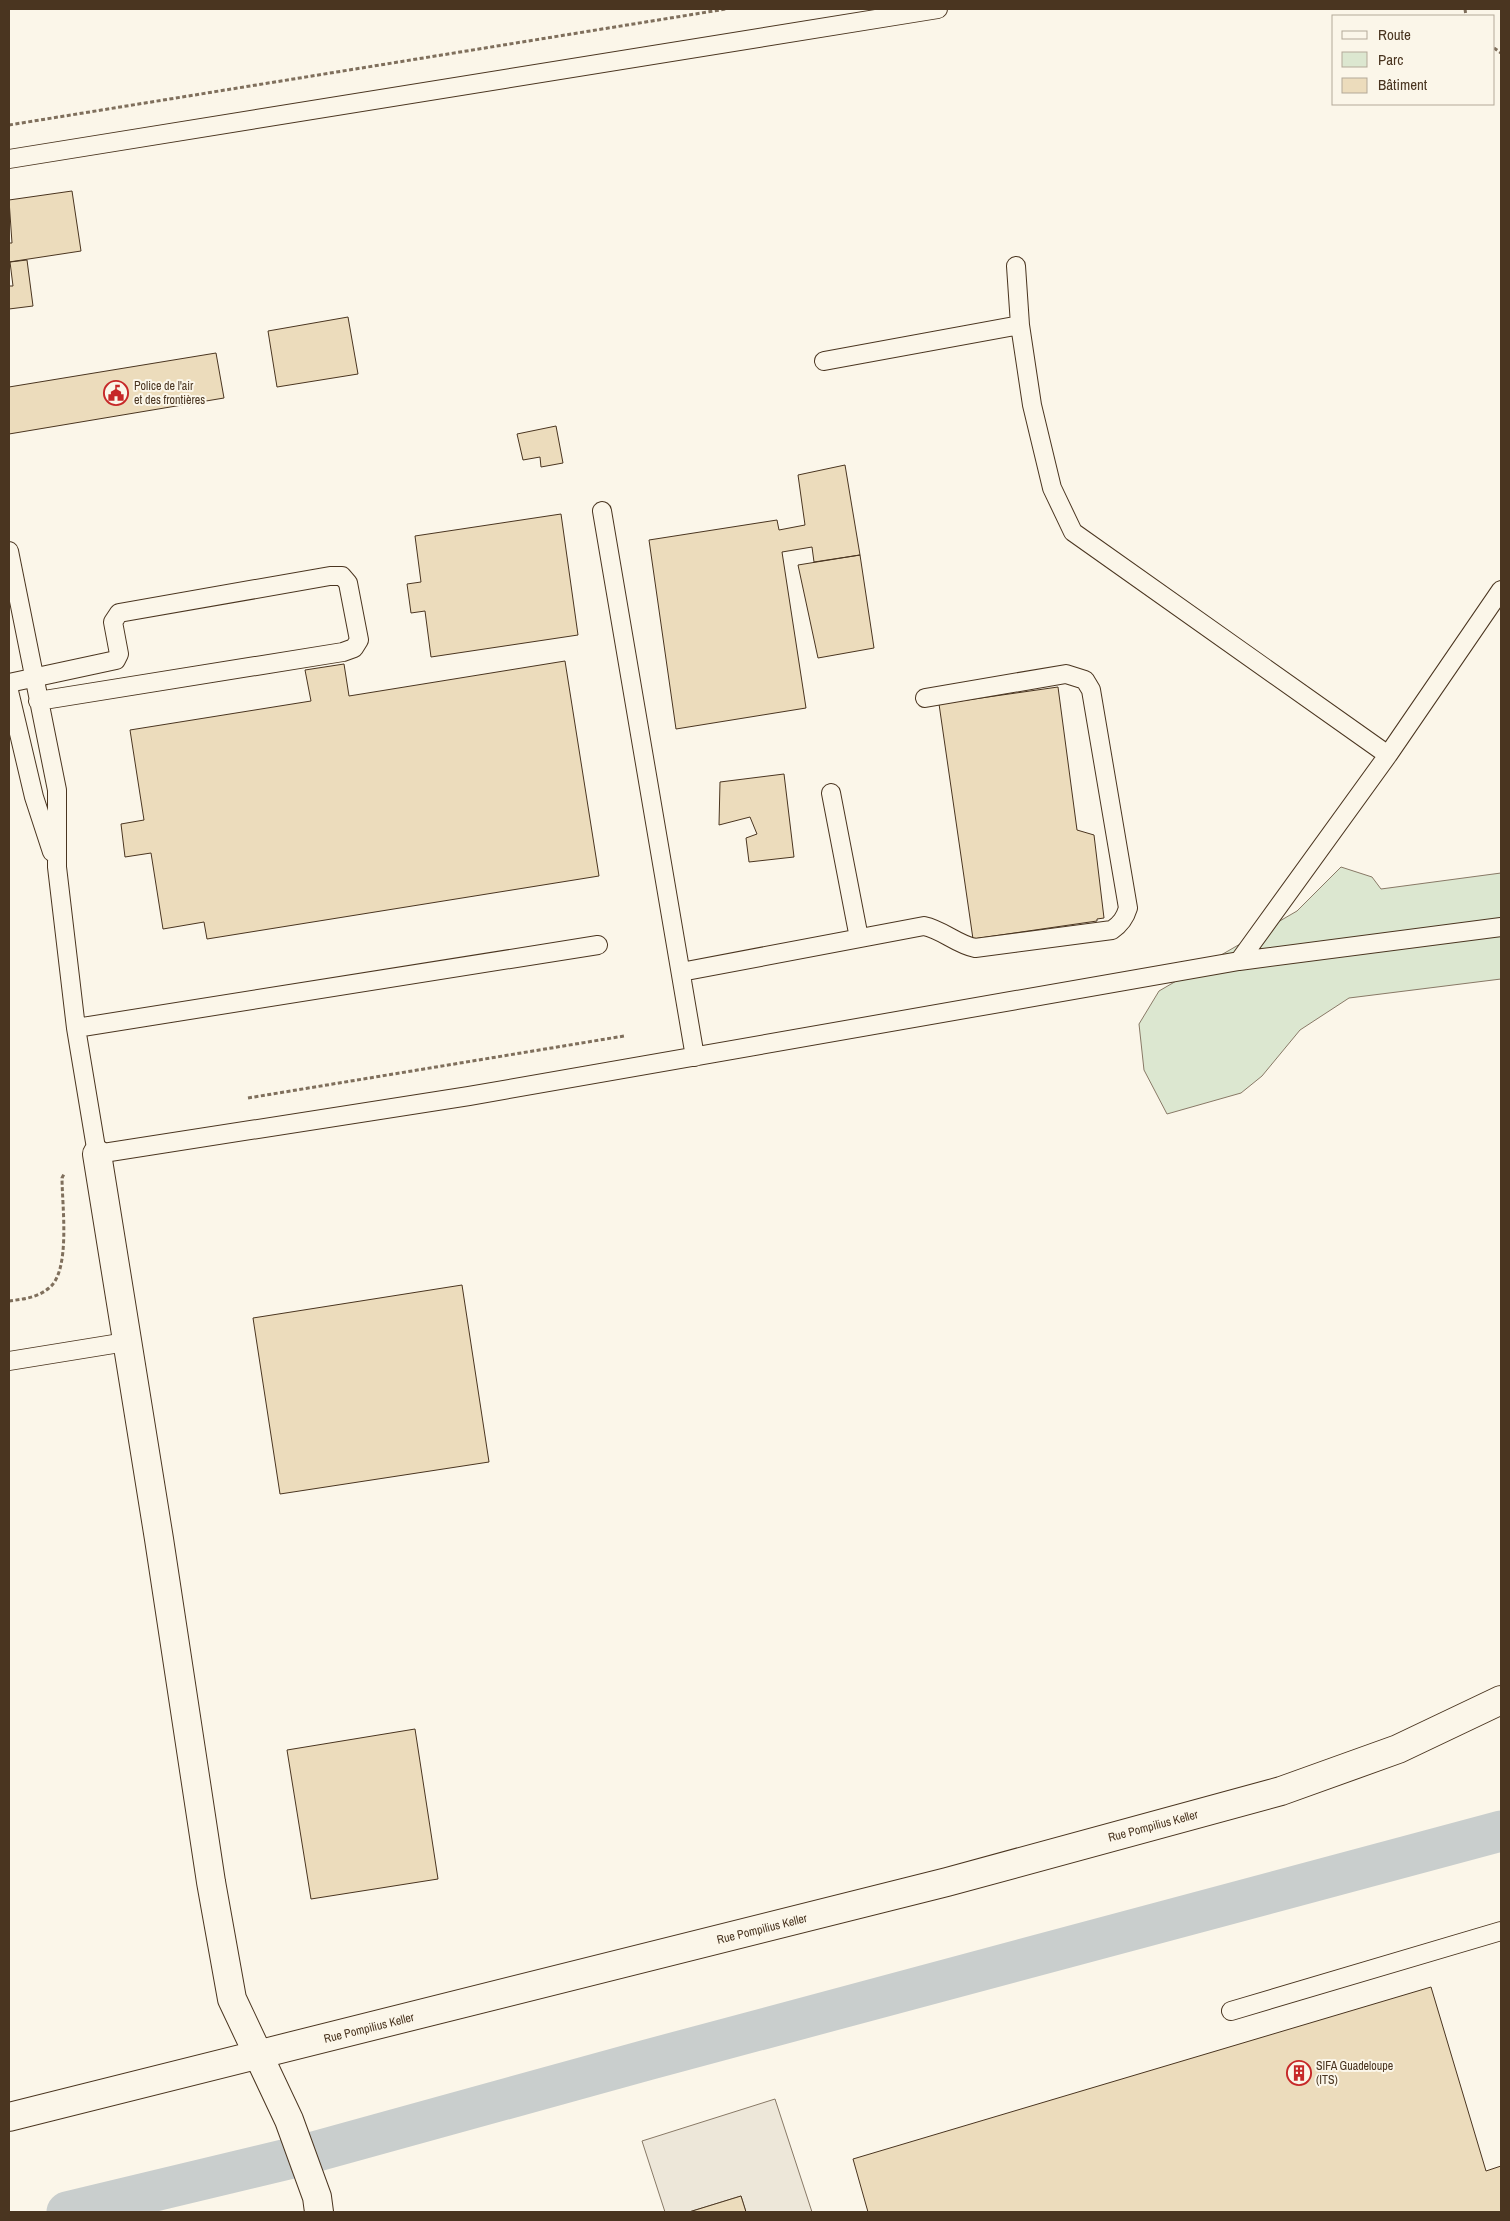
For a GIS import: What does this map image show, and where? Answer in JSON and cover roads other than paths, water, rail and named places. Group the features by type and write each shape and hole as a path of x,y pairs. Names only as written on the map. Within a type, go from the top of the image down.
{"street":[{"path":"97,1154 159,1539 211,1882 232,1999 289,2120 318,2205"},
{"name":"Rue Pompilius Keller","path":"9,2117 259,2056 947,1882 1281,1792 1398,1749 1501,1700"}],"lane":[{"path":"9,160 938,9"},
{"path":"1016,266 1020,325 1032,405 1052,488 1073,532 1388,755"},
{"path":"824,361 1020,325"},
{"path":"602,511 695,1057"},
{"path":"9,552 57,790 58,867 76,1028 97,1154 469,1096 1239,961 1501,927"},
{"path":"9,683 116,660 119,654 113,622 119,613 330,576 342,576 348,583 359,640 354,648 333,654 38,701"},
{"path":"1239,961 1388,755 1501,590"},
{"path":"681,972 924,926 936,928 960,944 975,948 1112,930 1119,925 1125,918 1128,908 1091,690 1085,680 1066,674 925,698"},
{"path":"9,691 34,797 58,867"},
{"path":"831,793 859,938"},
{"path":"76,1028 598,945"},
{"path":"9,1361 126,1342"},
{"path":"1231,2011 1501,1931"}],"waterway":[{"path":"67,2212 292,2158 647,2060 1501,1831"}],"place":[{"name":"Police de l'air et des frontières","path":"116,393"},
{"name":"SIFA Guadeloupe (ITS)","path":"1299,2073"}]}
